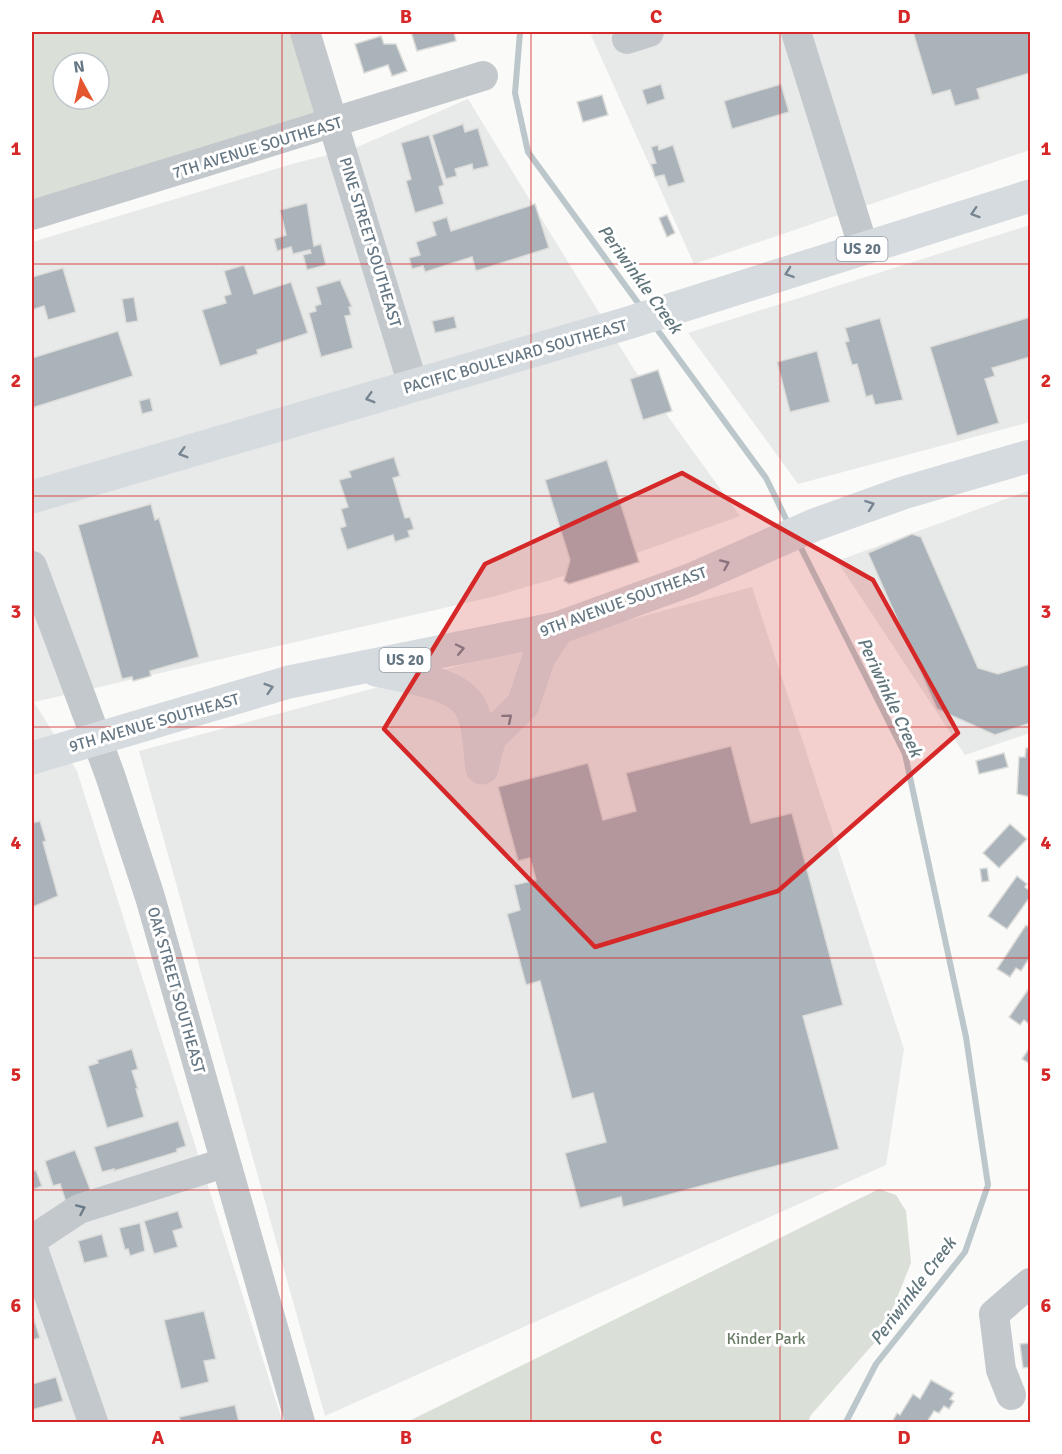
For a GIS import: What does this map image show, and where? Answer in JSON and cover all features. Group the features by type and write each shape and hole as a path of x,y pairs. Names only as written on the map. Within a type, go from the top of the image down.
{"highway":[{"name":"PACIFIC BOULEVARD SOUTHEAST","path":"32,496 628,323 1030,196"},
{"name":"9TH AVENUE SOUTHEAST","path":"32,758 290,682 558,628 690,580 814,525 903,493 1030,456"},
{"path":"365,668 448,688 461,694 470,706 476,722 482,768 490,737 523,705 539,657 558,628"}],"street":[{"name":"PINE STREET SOUTHEAST","path":"305,32 413,385"},
{"path":"796,32 864,249"},
{"name":"7TH AVENUE SOUTHEAST","path":"32,215 335,124 483,76"},
{"name":"OAK STREET SOUTHEAST","path":"32,566 97,739 150,897 224,1163 300,1422"},
{"path":"32,1240 79,1209 224,1163"},
{"path":"32,1246 93,1422"},
{"path":"1011,1395 1001,1370 994,1314 1030,1283"}],"highlighted area":[{"path":"682,473 873,580 958,733 778,891 595,947 384,729 485,564"}],"shaded area":[{"path":"602,32 1030,32 1030,150 694,264 591,35"},
{"path":"468,99 635,371 740,516 609,563 492,597 34,702 77,771 282,1420 32,1422 32,242 292,164 355,148"},
{"path":"1030,225 1030,422 798,484 688,333"},
{"path":"1030,490 1030,733 965,755 837,561"},
{"path":"752,587 904,1049 886,1165 325,1416 139,751"}],"green space":[{"path":"32,32 290,32 315,113 32,202"},
{"name":"Kinder Park","path":"879,1189 896,1195 906,1211 911,1263 883,1333 811,1415 808,1422 407,1422"}],"building":[{"path":"411,32 454,32 456,41 417,51"},
{"path":"913,32 1030,32 1030,73 977,89 980,99 955,106 950,90 932,95"},
{"path":"381,36 384,44 396,44 407,71 392,76 388,65 364,73 355,44"},
{"path":"661,84 665,99 647,105 642,90"},
{"path":"781,84 789,112 732,129 724,101"},
{"path":"602,95 608,115 583,122 577,102"},
{"path":"463,124 465,132 478,128 489,166 473,170 472,164 455,169 457,176 446,179 432,135"},
{"path":"429,135 444,185 439,187 444,204 415,213 406,181 411,179 401,143"},
{"path":"658,145 659,150 673,145 685,182 668,187 664,175 655,177 651,164 656,163 651,147"},
{"path":"307,203 314,246 321,244 326,265 307,270 303,255 311,253 310,250 293,254 291,247 277,251 274,239 286,235 280,210"},
{"path":"535,204 549,248 476,271 472,257 425,272 423,266 412,269 409,258 420,255 416,242 436,235 432,222 447,217 451,231"},
{"path":"667,215 675,233 667,237 659,218"},
{"path":"244,265 254,294 291,282 308,333 257,350 258,354 220,366 202,310 226,303 224,296 231,294 224,271"},
{"path":"63,268 76,312 48,320 44,306 32,310 32,277"},
{"path":"340,280 352,307 349,307 351,315 345,316 353,348 321,357 309,313 316,311 315,306 321,304 316,287"},
{"path":"134,297 138,321 126,323 122,299"},
{"path":"454,316 457,328 435,333 432,321"},
{"path":"1030,317 1030,357 992,368 995,376 985,379 999,423 957,436 930,347"},
{"path":"880,318 903,400 875,405 872,395 866,397 857,364 852,365 845,342 849,341 845,328"},
{"path":"118,331 133,376 32,408 32,358"},
{"path":"817,351 830,402 790,412 777,362"},
{"path":"658,370 672,411 643,420 630,379"},
{"path":"150,398 153,411 142,414 139,401"},
{"path":"394,457 400,476 393,478 405,518 410,517 414,529 408,531 410,537 395,542 393,535 347,550 340,528 346,526 341,509 348,507 339,480 351,477 349,471"},
{"path":"607,460 639,562 569,584 564,581 570,560 545,480"},
{"path":"151,504 155,520 159,518 199,657 150,671 151,676 133,681 132,677 122,679 78,525"},
{"path":"912,534 921,537 978,668 998,674 1030,664 1030,723 995,735 937,709 868,553"},
{"path":"731,746 751,823 792,813 843,1005 803,1016 839,1149 623,1207 621,1197 580,1208 565,1153 606,1142 593,1093 572,1099 540,981 526,985 507,914 520,910 514,885 536,880 530,858 518,861 498,787 588,763 603,820 636,811 626,773"},
{"path":"1026,748 1030,748 1030,797 1017,794 1019,757 1025,757"},
{"path":"1004,753 1008,767 979,774 976,761"},
{"path":"40,821 46,841 43,842 58,896 33,907 32,823"},
{"path":"1010,824 1027,839 999,868 983,853"},
{"path":"987,868 989,881 982,882 980,869"},
{"path":"1017,876 1027,884 1025,887 1030,891 1030,897 1007,929 988,916"},
{"path":"1026,925 1030,928 1030,957 1021,971 1016,968 1010,977 997,969"},
{"path":"1030,987 1030,1025 1024,1020 1020,1025 1009,1017"},
{"path":"1030,1047 1030,1064 1022,1059"},
{"path":"132,1049 138,1069 132,1071 144,1117 107,1128 88,1066 98,1063 97,1060"},
{"path":"178,1121 186,1146 177,1149 177,1152 114,1171 114,1169 102,1172 94,1147"},
{"path":"75,1150 92,1194 66,1202 60,1184 53,1186 45,1161"},
{"path":"36,1170 42,1186 32,1190 32,1172"},
{"path":"178,1211 183,1228 173,1231 178,1247 154,1254 144,1221"},
{"path":"140,1223 145,1251 130,1256 128,1249 125,1250 119,1228"},
{"path":"102,1234 108,1257 84,1263 78,1241"},
{"path":"204,1311 216,1359 204,1361 209,1382 181,1389 164,1320"},
{"path":"32,1313 40,1338 32,1340"},
{"path":"1030,1343 1030,1367 1023,1368 1020,1344"},
{"path":"56,1377 63,1401 32,1410 32,1384"},
{"path":"931,1380 954,1393 950,1399 954,1401 949,1409 944,1406 939,1413 934,1411 927,1422 892,1422 897,1413 900,1415 913,1394 920,1399"},
{"path":"235,1405 239,1422 181,1422 179,1417"}],"waterway":[{"name":"Periwinkle Creek","path":"520,32 515,93 528,152 641,307"},
{"name":"Periwinkle Creek","path":"654,325 766,478 789,525"},
{"name":"Periwinkle Creek","path":"798,542 905,754 966,1037 988,1185 965,1252 876,1364 846,1422"}]}
